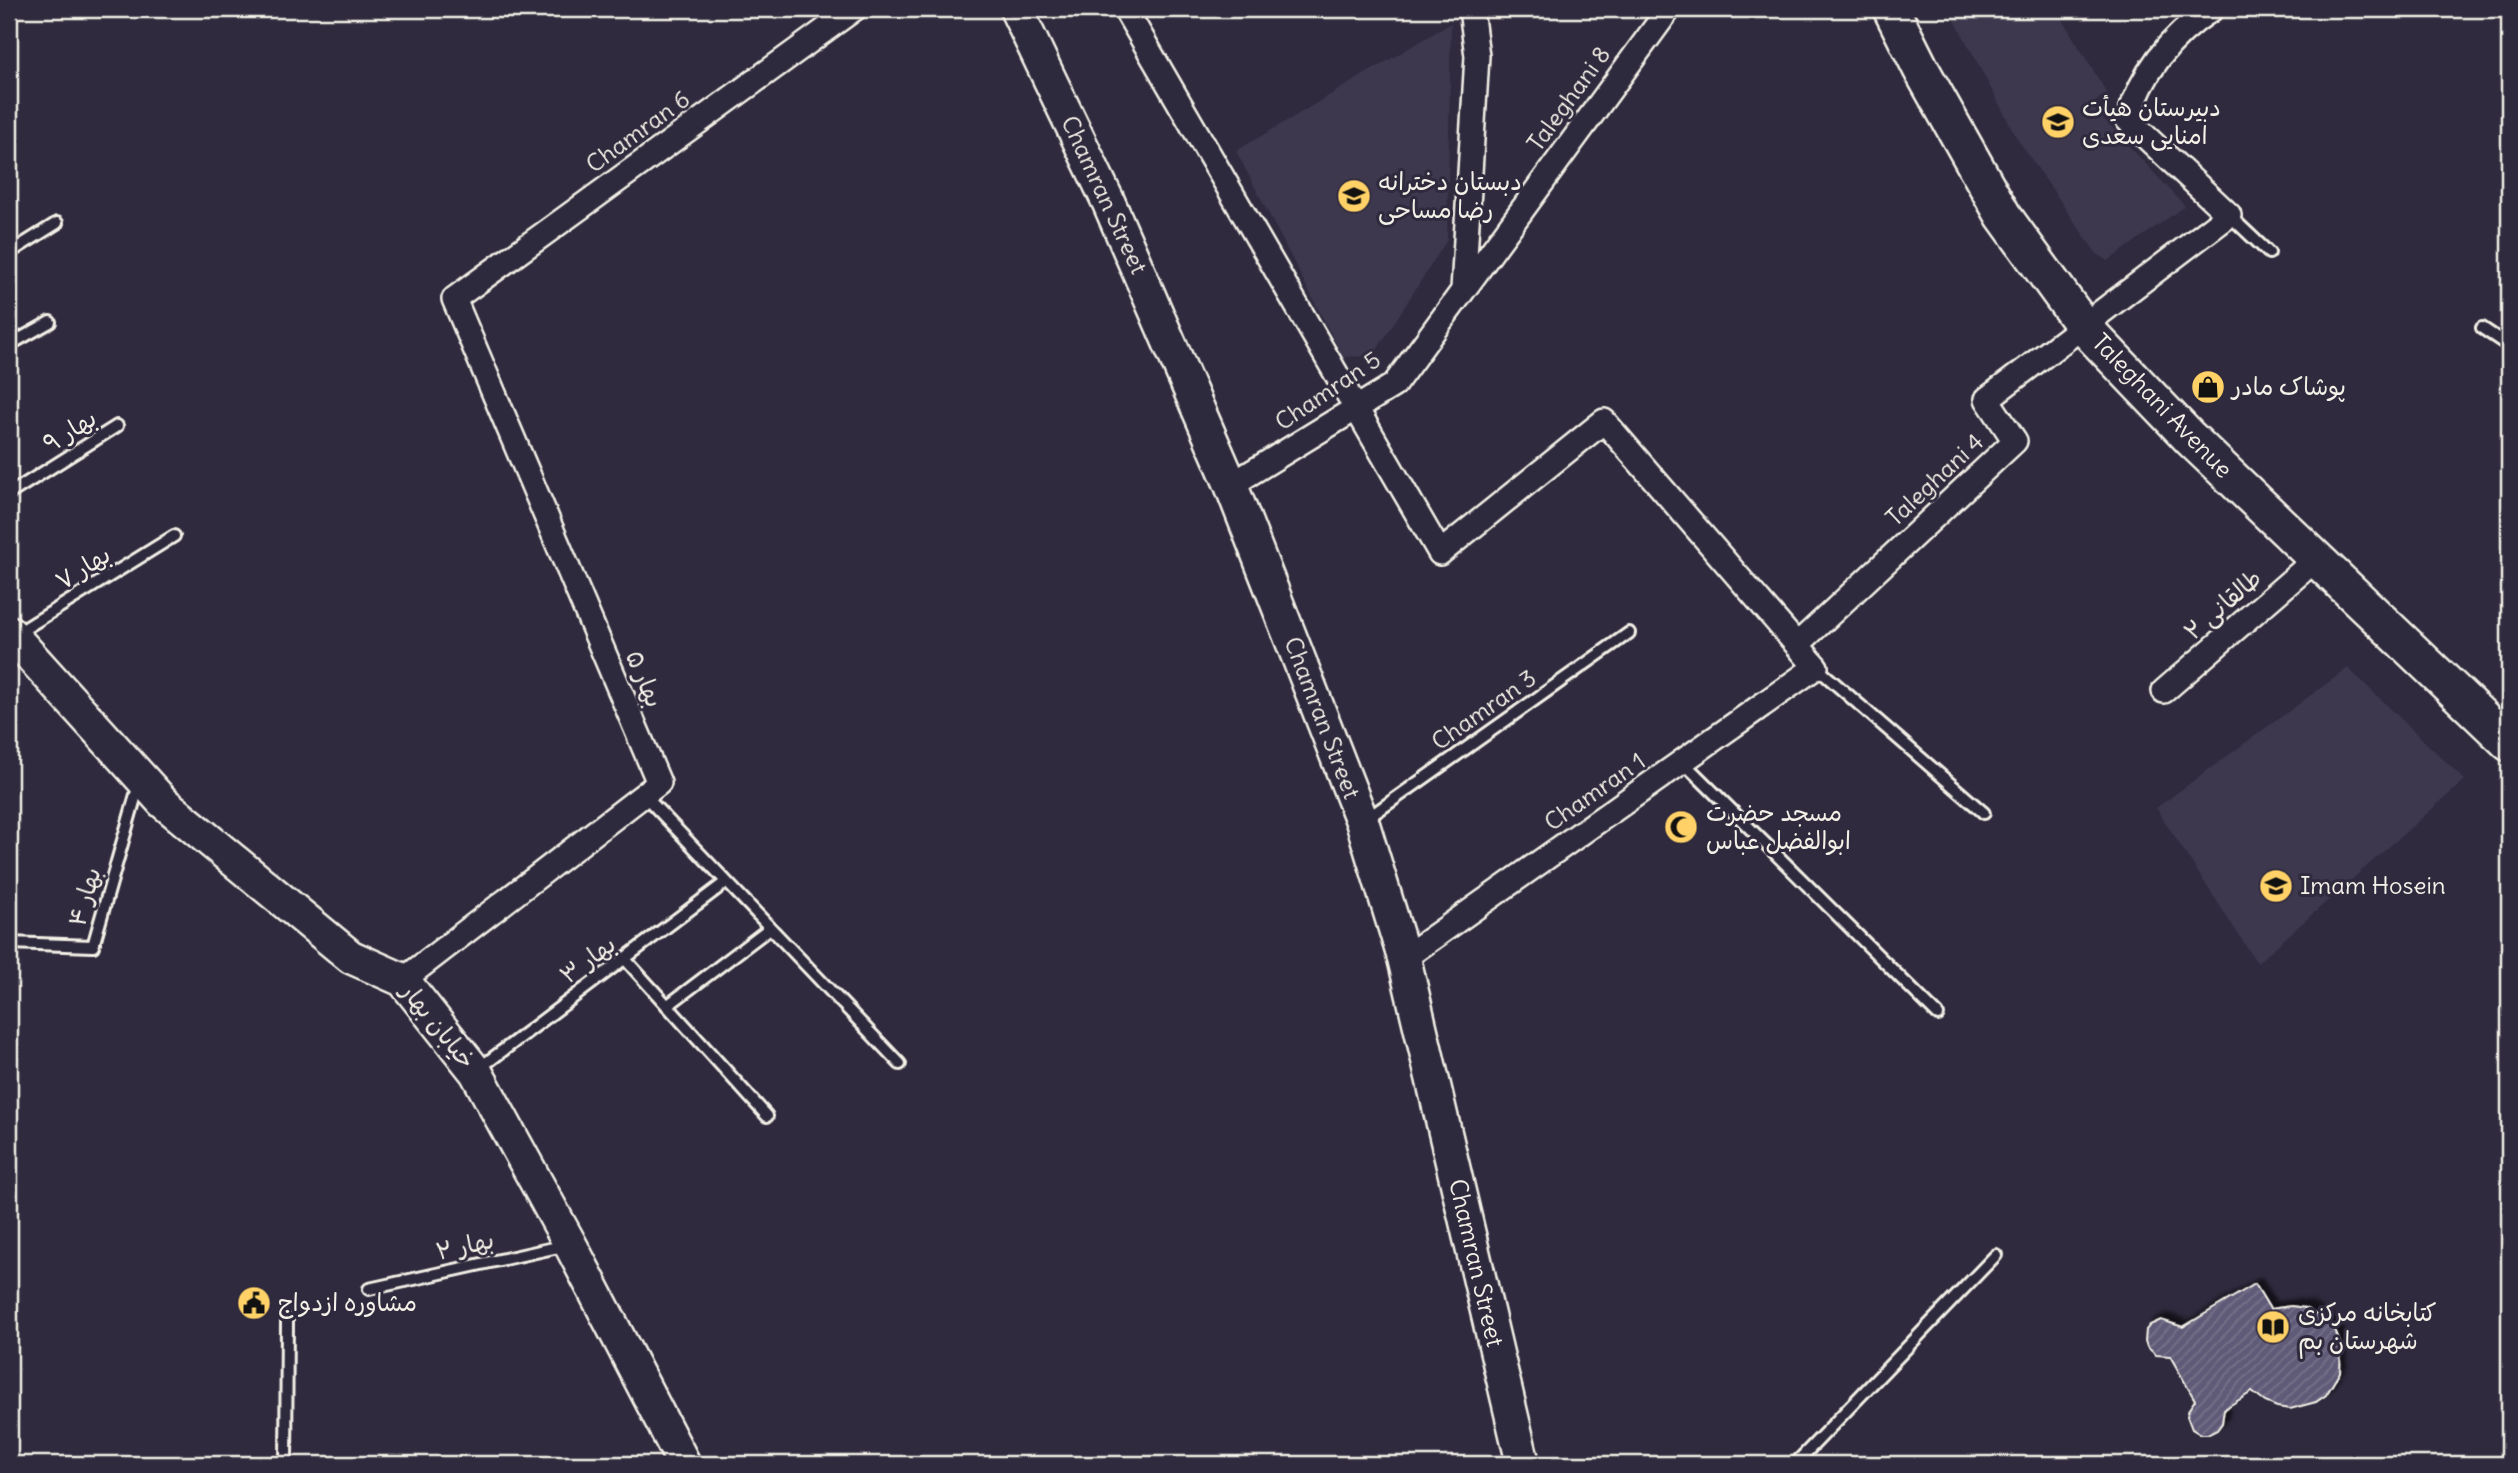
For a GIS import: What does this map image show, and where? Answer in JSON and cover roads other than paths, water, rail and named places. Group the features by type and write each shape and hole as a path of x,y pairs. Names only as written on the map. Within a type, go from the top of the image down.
{"main road":[{"name":"Chamran Street","path":"1016,9 1108,201 1231,485 1363,821 1404,958 1523,1464"},
{"name":"Taleghani Avenue","path":"1891,9 1921,69 2003,215 2084,327 2190,438 2316,559 2505,731"},
{"name":"خیابان بهار","path":"11,634 163,802 351,957 403,980 476,1072 570,1244 684,1464"}],"street":[{"name":"Chamran 6","path":"454,299 854,9"},
{"path":"1125,9 1440,553 1604,421 1816,667"},
{"path":"1463,290 1477,56 1471,9"},
{"name":"Taleghani 8","path":"1463,290 1669,9"},
{"path":"2084,327 2229,215 2128,120 2135,96 2160,54 2186,26 2212,9"},
{"name":"Chamran 5","path":"1231,485 1394,385 1463,290"},
{"name":"بهار ۵","path":"454,299 659,783 643,795"},
{"name":"Taleghani 4","path":"1797,645 2015,441 1987,400 2084,327"},
{"name":"طالقانی ۲","path":"2164,691 2316,559"},
{"name":"Chamran 1","path":"1404,958 1816,667"},
{"path":"403,980 643,795"}],"lane":[{"path":"2229,215 2269,253"},
{"path":"9,253 57,223"},
{"path":"9,345 50,322"},
{"path":"2482,328 2509,346"},
{"name":"بهار ۹","path":"9,494 117,426"},
{"name":"بهار ۷","path":"11,634 174,537"},
{"name":"Chamran 3","path":"1363,821 1629,633"},
{"path":"1816,667 1984,813"},
{"path":"1682,762 1938,1015"},
{"name":"بهار ۴","path":"9,943 93,946 141,778"},
{"path":"643,795 900,1063"},
{"name":"بهار ۳","path":"476,1072 726,882"},
{"path":"667,1006 770,928"},
{"path":"625,959 767,1116"},
{"name":"بهار ۲","path":"369,1289 570,1244"},
{"path":"1795,1464 1996,1255"},
{"path":"286,1464 287,1320"}],"place":[{"name":"دبیرستان هیأت امنایی سعدی","path":"2058,122"},
{"name":"دبستان دخترانه رضا مساحی","path":"1354,196"},
{"name":"پوشاک مادر","path":"2208,387"},
{"name":"مسجد حضرت ابوالفضل عباس","path":"1681,827"},
{"name":"Imam Hosein","path":"2276,886"},
{"name":"مشاوره ازدواج","path":"254,1303"},
{"name":"کتابخانه مرکزی شهرستان بم","path":"2273,1327"}]}
